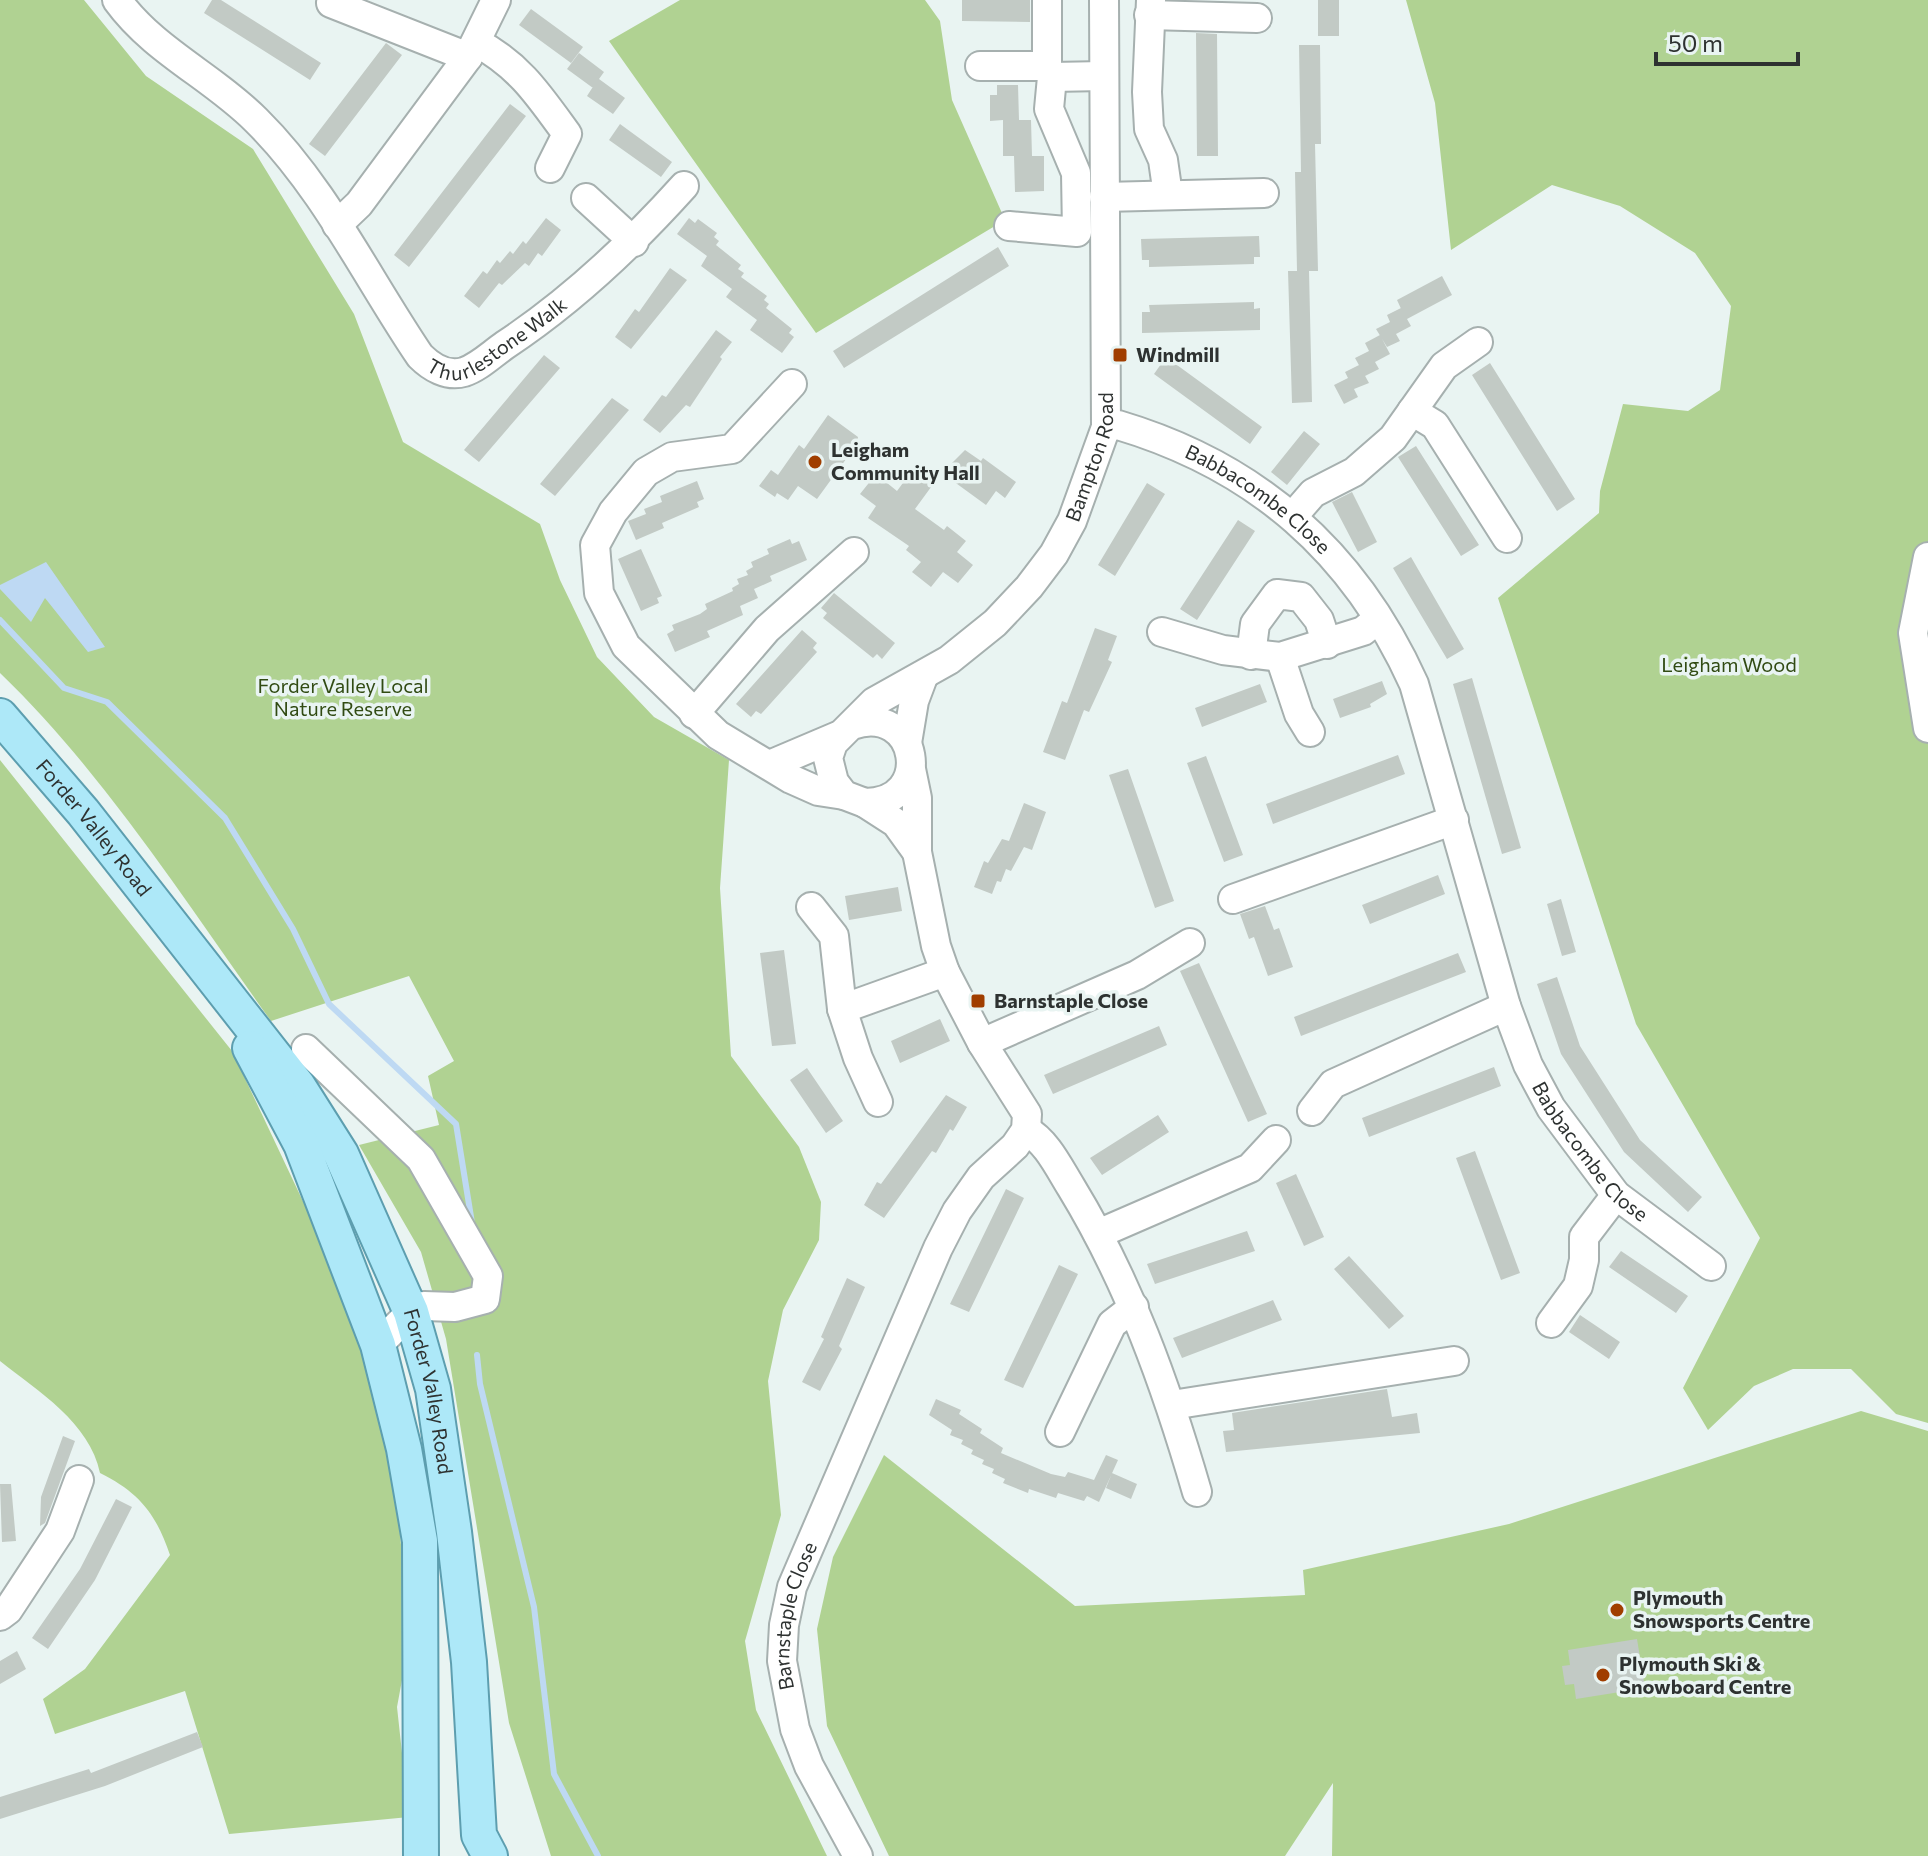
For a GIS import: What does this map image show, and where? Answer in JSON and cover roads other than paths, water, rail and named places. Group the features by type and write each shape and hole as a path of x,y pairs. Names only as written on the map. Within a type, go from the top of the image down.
{"main road":[{"name":"Forder Valley Road","path":"0,716 83,812 298,1086 341,1154 411,1312 433,1389 454,1532 469,1662 479,1835 490,1856"},
{"name":"Forder Valley Road","path":"215,978 301,1144 378,1345 404,1449 420,1541 421,1856"}],"street":[{"name":"Thurlestone Walk","path":"117,0 157,42 257,120 307,180 420,356 431,367 446,372 462,373 544,319 634,242 684,186"},
{"path":"337,225 359,204 472,50 496,0"},
{"path":"1009,226 1077,232 1076,173 1049,109 1047,0"},
{"name":"Bampton Road","path":"845,730 874,702 923,677 995,623 1054,554 1072,521 1106,427 1104,0"},
{"path":"331,3 509,61 532,85 567,134 550,168"},
{"path":"1168,195 1163,160 1149,129 1150,7 1257,18"},
{"path":"980,66 1104,76"},
{"path":"1104,197 1264,193"},
{"path":"586,198 634,242"},
{"path":"1293,516 1313,493 1354,472 1393,438 1444,366 1478,342"},
{"path":"792,384 732,449 672,457 646,472 613,512 595,545 599,593 626,646 694,714 749,755 772,764 791,779 818,791 855,799 891,798 904,786 914,701 923,677"},
{"path":"1412,411 1435,425 1507,538"},
{"name":"Babbacombe Close","path":"1106,427 1118,425 1187,448 1239,476 1293,516 1345,571 1399,651 1414,684 1506,1006 1528,1065 1551,1108 1616,1195 1711,1266"},
{"path":"694,714 767,629 854,552"},
{"path":"1928,557 1913,633 1928,728"},
{"path":"1251,655 1255,624 1277,594 1301,597 1319,620 1327,644"},
{"path":"1162,632 1251,655 1280,657 1363,631 1378,619"},
{"path":"1280,657 1299,714 1310,732"},
{"path":"772,764 869,721 887,724 909,756 919,820 917,852 927,913 945,972 982,1043 1027,1114 1026,1130 1049,1151 1098,1234 1134,1307 1172,1405 1197,1492"},
{"path":"845,730 830,750 829,767 834,782 855,799 896,823 917,852"},
{"path":"1233,899 1454,820"},
{"path":"811,907 834,936 842,1009 878,1102"},
{"path":"982,1043 1137,975 1190,943"},
{"path":"842,1009 945,972"},
{"path":"1312,1111 1333,1084 1506,1006"},
{"path":"306,1049 421,1159 488,1276 485,1299 455,1307 424,1306 411,1312 378,1345"},
{"name":"Barnstaple Close","path":"858,1856 809,1766 786,1697 782,1661 792,1587 944,1236 981,1177 1015,1146 1026,1130"},
{"path":"1098,1234 1250,1168 1276,1140"},
{"path":"1551,1323 1578,1286 1584,1260 1584,1237 1616,1195"},
{"path":"1060,1432 1112,1324 1134,1307"},
{"path":"1172,1405 1454,1361"},
{"path":"3,1613 60,1531 79,1480"}],"water":[{"path":"46,562 105,647 88,652 45,598 31,622 0,589 0,585"}],"waterway":[{"path":"0,620 64,688 107,702 225,818 293,929 329,1004 456,1124 472,1223"},
{"path":"477,1355 480,1384 534,1607 554,1774 598,1856"}],"place":[{"name":"Windmill","path":"1120,355"},
{"name":"Leigham Community Hall","path":"815,462"},
{"name":"Barnstaple Close","path":"978,1001"},
{"name":"Plymouth Snowsports Centre","path":"1617,1610"},
{"name":"Plymouth Ski & Snowboard Centre","path":"1603,1675"}],"park label":[{"name":"Leigham Wood","path":"1729,665"},
{"name":"Forder Valley Local Nature Reserve","path":"343,698"}]}
